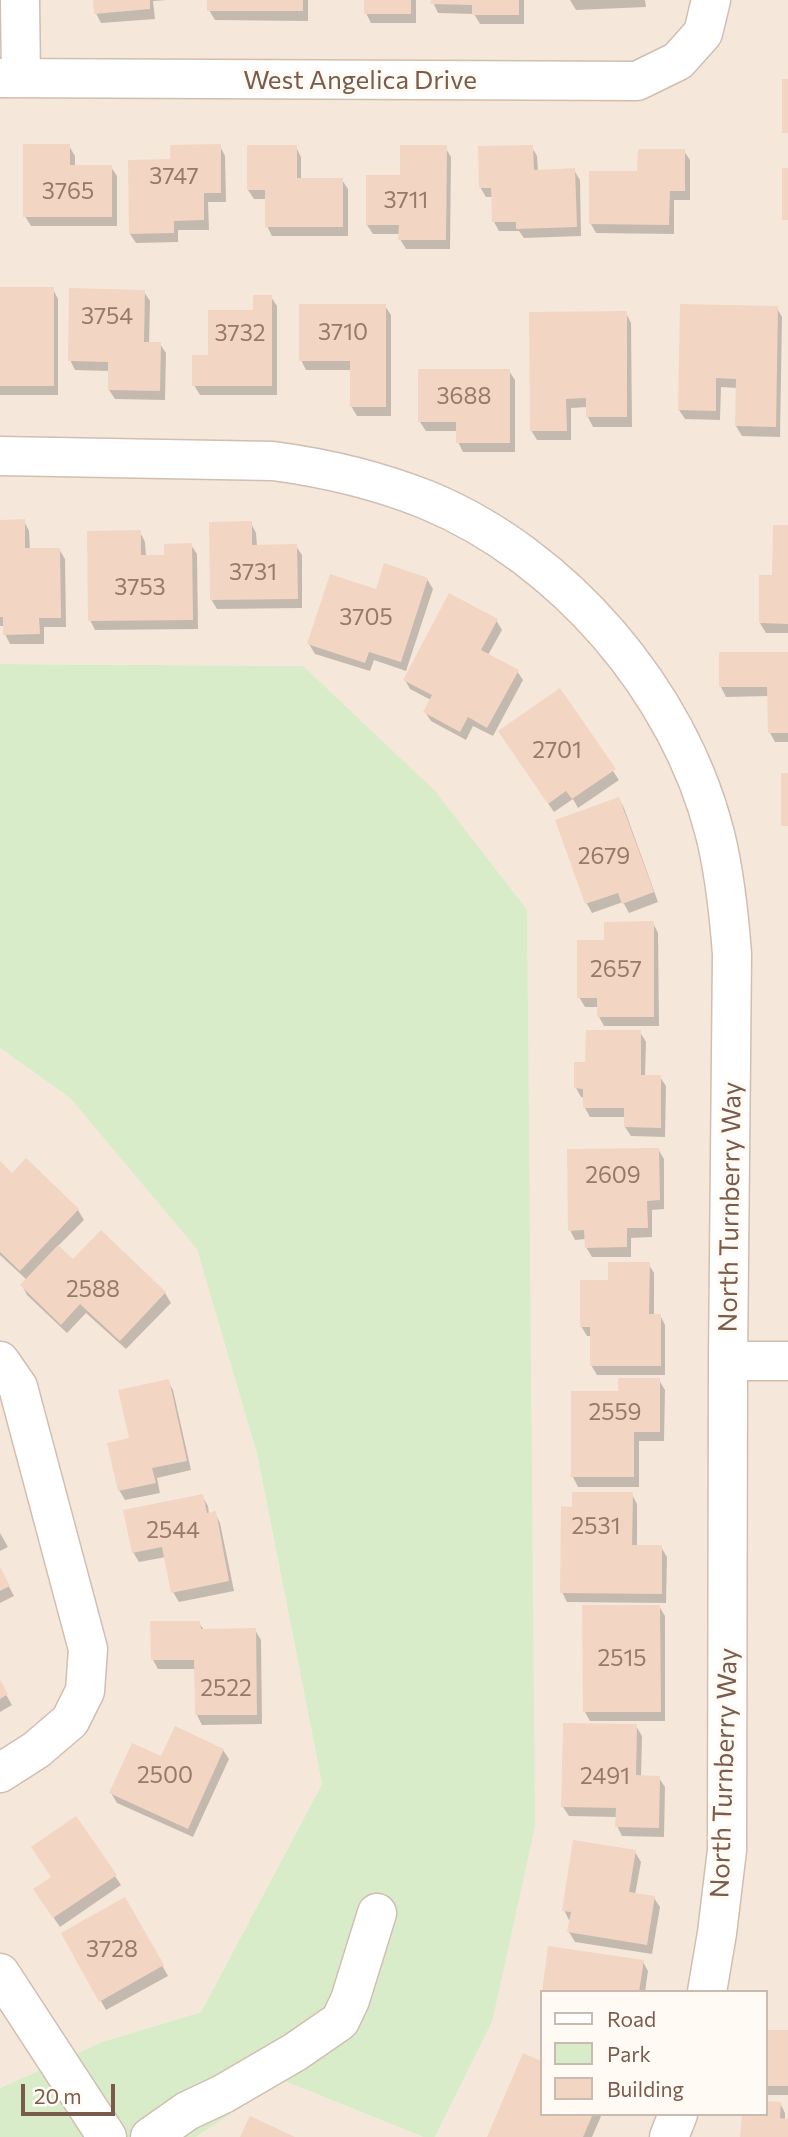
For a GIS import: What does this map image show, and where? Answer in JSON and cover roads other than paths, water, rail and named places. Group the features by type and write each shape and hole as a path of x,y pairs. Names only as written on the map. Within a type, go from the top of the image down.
{"street":[{"path":"10,78 20,0"},
{"name":"West Angelica Drive","path":"10,78 637,81 678,61 707,16"},
{"name":"North Turnberry Way","path":"0,456 232,459 306,465 360,477 427,500 511,546 586,608 614,639 650,688 673,726 695,774 715,832 729,901 732,954 727,1850 718,1933 707,1990"},
{"path":"0,1361 18,1387 88,1649 85,1691 70,1721 36,1750 0,1773"},
{"path":"728,1361 788,1361"},
{"path":"150,2137 187,2111 223,2094 295,2052 340,2021 350,2000 377,1913"},
{"path":"0,1973 107,2137"},
{"path":"669,2137 677,2116"}]}
